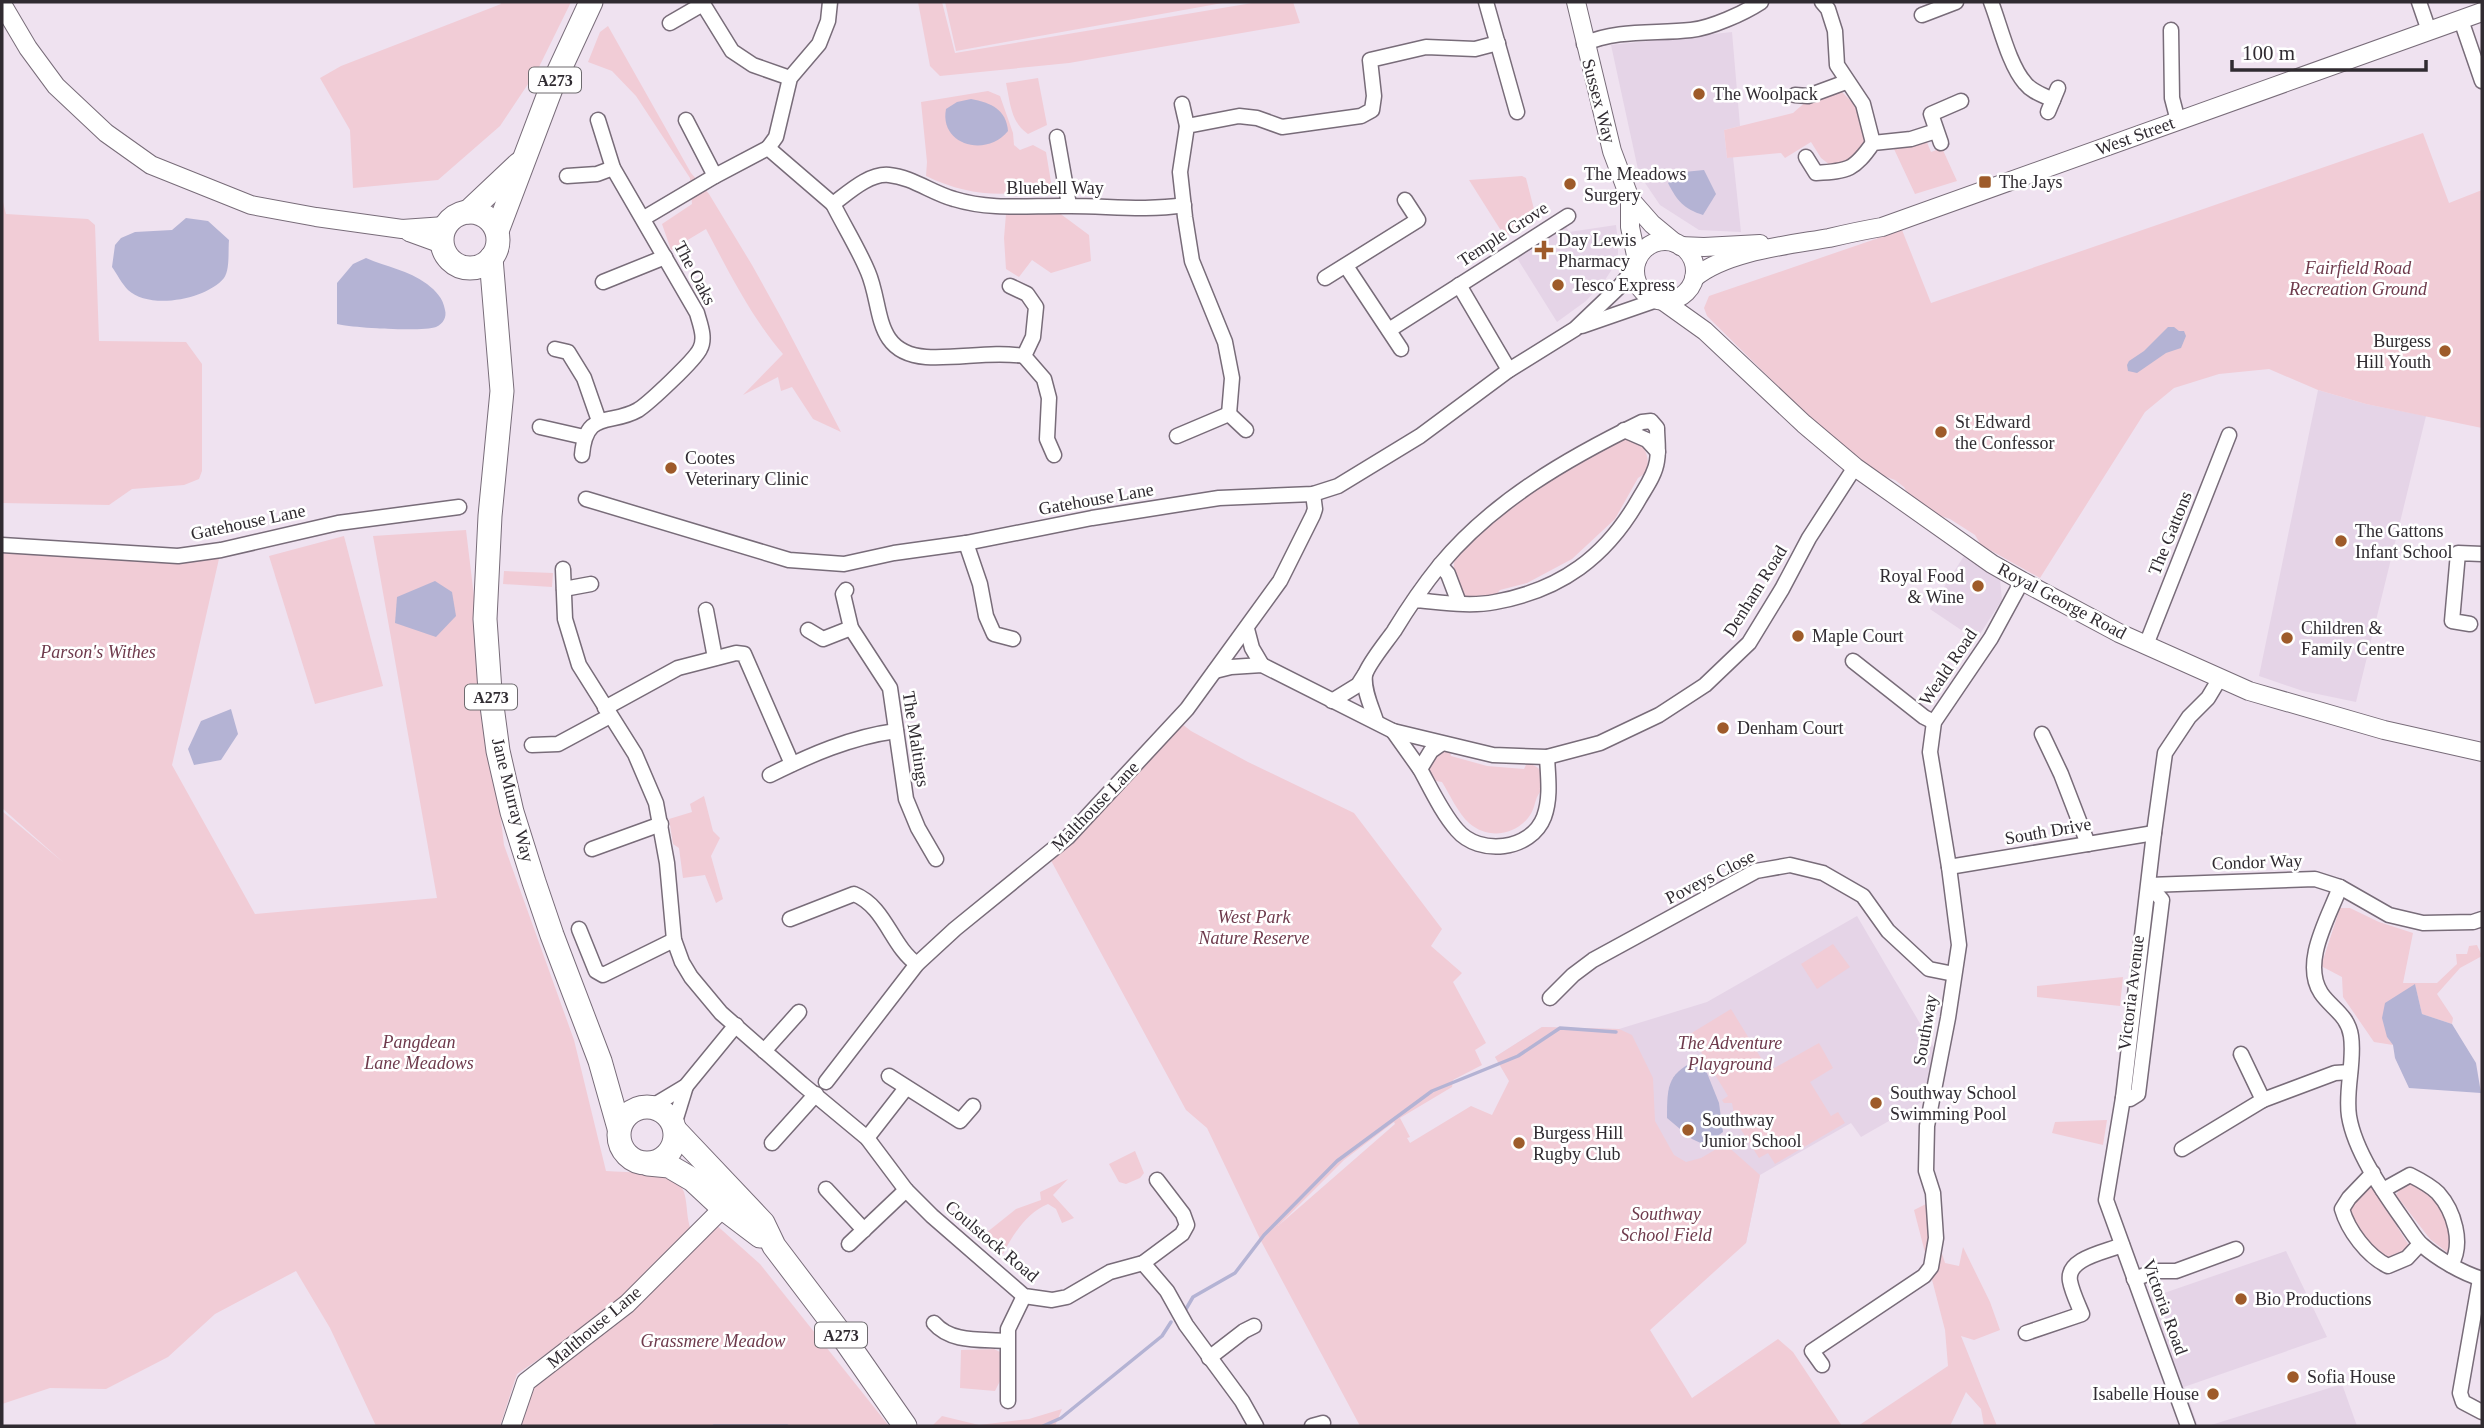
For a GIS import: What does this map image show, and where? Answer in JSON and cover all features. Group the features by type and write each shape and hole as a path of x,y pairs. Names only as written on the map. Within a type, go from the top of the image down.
{"main road":[{"name":"A273","path":"497,231 552,86 591,2"},
{"name":"A273","path":"468,212 523,160"},
{"path":"468,212 486,216 497,231 498,241 491,258 484,264 466,267 450,260 444,235 459,214 468,212"},
{"name":"Jane Murray Way","path":"491,258 502,391 490,516 485,619 489,691 498,751 512,812 552,935 600,1061"},
{"name":"Jane Murray Way","path":"466,267 496,317"},
{"name":"A273","path":"600,1061 646,1107"},
{"name":"A273","path":"600,1061 619,1128"},
{"path":"646,1107 665,1113 674,1128 675,1139 670,1152 648,1164 638,1162 624,1152 620,1145 619,1128 627,1114 646,1107"},
{"name":"A273","path":"674,1128 763,1223 774,1246 905,1426"},
{"name":"A273","path":"648,1164 669,1166 685,1175 774,1246"}],"street":[{"path":"644,218 768,148 776,137 790,78 819,44 828,20 830,2"},
{"path":"1486,2 1517,113"},
{"name":"Sussex Way","path":"1576,2 1612,151 1630,199 1630,228 1636,264"},
{"path":"1584,44 1599,37 1693,30 1749,10 1760,2"},
{"path":"1822,2 1828,9 1835,31 1837,65 1863,104 1873,143"},
{"path":"1922,15 1956,2"},
{"path":"1992,2 2024,82 2036,92 2053,100"},
{"path":"2419,2 2429,31"},
{"path":"670,23 703,3 732,51 753,65 790,78"},
{"path":"2,4 28,48 56,86 106,133 151,165 251,205 444,235"},
{"name":"West Street","path":"1691,284 1702,271 1722,262 1784,244 1882,227 2482,12"},
{"path":"2461,20 2482,82"},
{"path":"2171,30 2172,98 2178,121"},
{"path":"1370,60 1426,47 1475,49 1498,43"},
{"path":"1188,126 1239,116 1257,118 1282,127 1361,116 1372,110 1374,96 1370,60 1364,46"},
{"path":"1795,95 1808,96 1846,82"},
{"path":"1806,157 1816,173 1838,171 1859,163 1873,143 1939,137 1931,114 1961,101"},
{"path":"1182,104 1188,126 1180,172 1192,261 1224,342 1232,377 1229,414"},
{"name":"The Oaks","path":"598,120 613,168 697,313 702,332 701,348 692,360 638,410 599,421"},
{"path":"686,120 715,176"},
{"path":"1057,137 1069,205"},
{"path":"768,148 833,204 869,274 882,329 895,347 912,355 928,357 1003,353 1024,356 1044,379 1049,398 1047,439 1054,455"},
{"path":"567,176 597,174 613,168"},
{"name":"Bluebell Way","path":"833,204 871,178 888,174 954,199 1003,208 1069,205 1161,208 1184,205"},
{"name":"Sussex Way","path":"1630,199 1652,224 1677,244"},
{"path":"1325,278 1418,220 1405,200"},
{"name":"Temple Grove","path":"1389,330 1568,216"},
{"path":"1665,242 1677,244 1692,259 1691,284 1676,299 1660,301 1649,297 1639,287 1636,264 1645,249 1651,245 1665,242"},
{"name":"West Street","path":"1677,244 1704,247 1784,244"},
{"path":"603,282 665,257"},
{"name":"Gatehouse Lane","path":"586,499 789,560 844,564 1092,517 1219,498 1313,494 1338,486 1420,436 1509,370 1575,329 1619,287 1636,264"},
{"path":"1346,267 1401,349"},
{"name":"Royal George Road","path":"1691,284 1688,303 1705,331"},
{"name":"Temple Grove","path":"1459,285 1509,370"},
{"path":"1010,286 1027,294 1037,307 1033,337 1024,356"},
{"name":"Gatehouse Lane","path":"1575,329 1660,301"},
{"name":"Royal George Road","path":"1660,301 1705,331 1804,424 1855,467 1992,564 2022,582 2099,624 2249,691 2342,719 2482,752"},
{"path":"555,349 568,352 584,378 599,421 584,437 582,455"},
{"path":"1229,414 1246,430"},
{"path":"1177,436 1229,414"},
{"path":"540,427 584,437"},
{"path":"1332,701 1358,685 1414,600 1440,565 1478,526 1512,497 1589,448 1624,430 1647,440 1658,452 1654,473 1624,526 1610,543 1583,567 1527,595 1492,603 1414,600"},
{"name":"The Gattons","path":"2146,645 2229,435"},
{"name":"Denham Road","path":"1262,664 1393,731 1441,744 1493,755 1547,757 1600,743 1659,715 1705,685 1749,643 1809,538 1855,467"},
{"name":"Malthouse Lane","path":"826,1082 917,964 955,929 1068,837 1187,709 1280,581 1313,515 1313,494"},
{"name":"Gatehouse Lane","path":"2,545 178,556 221,551 338,523 460,507"},
{"path":"966,543 980,584 986,616 994,634 1013,639"},
{"path":"2470,624 2452,621 2458,553 2482,555"},
{"path":"1440,565 1448,574 1459,603"},
{"name":"Coulstock Road","path":"563,569 565,620 579,665 644,771 656,803 667,863 674,940 691,977 721,1013 867,1138 906,1189 932,1216 1024,1296 1052,1300 1067,1297 1110,1272 1143,1263 1182,1234 1187,1225 1183,1214 1157,1180"},
{"name":"Weald Road","path":"1853,661 1934,722 1991,638 2022,582"},
{"path":"564,589 591,584"},
{"name":"The Maltings","path":"846,590 843,594 851,628 890,688 902,782 910,812 936,859"},
{"path":"706,610 715,658"},
{"path":"808,630 823,639 851,628"},
{"path":"1215,671 1262,664 1252,648 1247,629"},
{"path":"532,745 558,744 678,668 736,653 744,654 792,764"},
{"path":"1365,674 1376,722"},
{"name":"Victoria Avenue","path":"2106,1200 2123,1098 2165,753 2189,717 2208,698 2220,678"},
{"name":"Southway","path":"1822,1366 1812,1351 1924,1276 1931,1267 1936,1238 1933,1193 1926,1171 1927,1126 1959,945 1930,752 1934,722"},
{"path":"770,775 858,738 896,731"},
{"name":"Denham Road","path":"1393,731 1420,769 1457,831 1471,841 1486,846 1505,846 1520,842 1544,819 1549,795 1547,757"},
{"path":"2042,734 2088,844"},
{"path":"1420,769 1431,751 1441,744"},
{"path":"592,849 661,824"},
{"name":"South Drive","path":"1949,867 2154,833"},
{"name":"Poveys Close","path":"1550,998 1573,975 1605,954 1756,871 1790,865 1824,873 1863,896 1888,931 1929,969 1954,974"},
{"name":"Condor Way","path":"2149,885 2315,879 2340,887 2389,915 2423,923 2473,922 2482,919"},
{"path":"2340,887 2316,952 2314,975 2322,994 2348,1024 2352,1037 2348,1113 2352,1130 2373,1174 2420,1244 2451,1265 2481,1279 2460,1393 2463,1402 2482,1412"},
{"path":"790,919 854,894 874,906 906,956 917,964"},
{"path":"579,929 596,971 603,975 674,940"},
{"path":"764,1051 799,1012"},
{"path":"646,1107 686,1086 736,1025"},
{"path":"2241,1054 2263,1100"},
{"path":"2182,1149 2263,1100 2335,1073 2350,1072"},
{"path":"889,1076 960,1121 973,1106"},
{"path":"674,1128 686,1086"},
{"path":"867,1138 906,1088"},
{"path":"772,1143 816,1094"},
{"path":"2373,1174 2348,1198 2342,1209 2346,1222 2376,1260 2388,1266 2407,1258 2420,1244"},
{"path":"2383,1190 2410,1175 2439,1194 2453,1220 2458,1241 2457,1255 2451,1265"},
{"path":"826,1189 864,1230"},
{"path":"849,1244 906,1189"},
{"name":"Victoria Road","path":"2106,1200 2188,1426"},
{"name":"Malthouse Lane","path":"511,1426 526,1382 627,1304 723,1208"},
{"path":"2026,1333 2082,1314 2070,1279 2071,1270 2078,1262 2122,1245"},
{"path":"2134,1279 2156,1271 2176,1271 2236,1249"},
{"path":"1143,1263 1167,1291 1186,1325 1242,1401 1256,1426"},
{"path":"1008,1401 1009,1351 1006,1341 1013,1316 1024,1296"},
{"path":"934,1323 943,1334 1006,1341"},
{"path":"1209,1358 1254,1326"}],"shaded area":[{"path":"1732,32 1740,126 1724,130 1727,158 1733,157 1741,232 1699,230 1660,205 1639,174 1611,45"},
{"path":"1565,224 1569,232 1616,225 1618,260 1586,301 1557,322 1515,255"},
{"name":"The Gattons Infant School","path":"2318,390 2366,404 2426,416 2356,702 2303,691 2259,676"},
{"path":"1964,556 2000,580 2002,600 1976,640 1930,609"},
{"name":"Southway Junior School","path":"1857,916 1935,1049 1929,1098 1861,1137 1851,1123 1760,1175 1746,1243 1510,1081 1495,1057 1542,1027 1619,1029 1707,1002"},
{"path":"2286,1251 2327,1337 2184,1387 2198,1426 2183,1426 2138,1302"},
{"path":"2342,1384 2357,1426 2208,1426"}],"green space":[{"path":"500,2 571,2 538,69 500,126 438,180 353,188 350,130 320,78 341,66 501,4"},
{"path":"918,2 942,2 955,53 1258,2 1293,2 1300,23 1069,63 940,76 930,66"},
{"path":"945,2 1228,2 956,51"},
{"path":"608,26 691,173 709,194 752,265 841,432 813,419 792,387 781,391 778,377 743,395 783,354 751,310 706,229 671,250 662,224 692,204 690,178 636,96 612,71 588,62 600,32"},
{"path":"1038,78 1047,125 1028,134 1015,118 1006,83"},
{"path":"1840,90 1857,107 1867,140 1853,158 1830,165 1821,158 1811,142 1785,158 1781,153 1727,158 1724,130 1793,113 1808,100"},
{"path":"988,91 1000,96 1013,133 1014,145 1020,150 1033,145 1046,152 1052,188 1018,193 987,193 958,188 926,176 921,102"},
{"name":"Fairfield Road Recreation Ground","path":"2423,133 2449,203 2482,190 2482,428 2366,404 2318,390 2269,369 2219,374 2174,388 2145,412 2040,578 1981,545 1975,535 1950,519 1935,514 1911,499 1904,487 1881,475 1816,424 1707,316 1704,308 1709,296 1902,230 1931,303"},
{"path":"1926,140 1931,152 1942,148 1957,181 1915,194 1894,149"},
{"path":"1522,176 1526,178 1536,217 1505,237 1469,180"},
{"path":"2,198 6,214 88,219 95,225 99,341 186,342 202,364 202,471 199,479 184,485 132,489 109,505 2,503"},
{"path":"1058,212 1089,235 1091,261 1051,273 1032,260 1019,277 1006,269 1006,214"},
{"path":"1628,438 1639,443 1645,450 1647,472 1638,478 1615,519 1572,559 1527,583 1500,590 1494,597 1465,597 1455,577 1456,555 1521,496 1615,441"},
{"path":"466,530 504,845 574,1040 606,1171 650,1174 672,1180 684,1192 691,1230 603,1315 517,1374 500,1426 376,1426 330,1328 296,1271 215,1314 168,1357 106,1389 50,1388 2,1404 2,811 64,863 2,808 2,545 221,550 172,765 255,914 437,898 373,536"},
{"path":"344,536 383,686 315,704 269,556"},
{"path":"504,571 553,573 552,587 503,584"},
{"path":"1182,724 1248,762 1354,813 1442,929 1431,946 1462,973 1453,982 1486,1043 1475,1050 1482,1065 1453,1080 1452,1087 1400,1118 1410,1137 1407,1138 1410,1143 1471,1106 1492,1115 1509,1081 1495,1057 1542,1027 1619,1029 1632,1035 1653,1078 1655,1121 1674,1155 1686,1162 1701,1158 1725,1144 1760,1175 1746,1243 1650,1330 1692,1398 1778,1339 1793,1352 1842,1426 1360,1426 1261,1241 1207,1128 1186,1110 1048,855","holes":["1394,1122 1395,1124 1278,1226 1344,1160"]},
{"path":"1441,751 1487,766 1524,769 1527,763 1541,771 1546,786 1539,794 1531,814 1522,824 1507,832 1484,832 1465,819 1442,782 1429,780 1426,771 1429,761"},
{"path":"704,796 713,831 720,838 711,856 723,899 716,903 705,875 683,878 679,848 673,844 669,819 692,812 690,804"},
{"path":"2340,908 2350,908 2379,922 2413,933 2403,983 2437,983 2457,964 2456,954 2467,954 2469,946 2477,945 2482,956 2460,968 2437,994 2453,1018 2452,1024 2422,1014 2415,985 2400,995 2387,1037 2393,1045 2374,1042 2343,997 2342,977 2321,966"},
{"path":"1833,944 1850,967 1817,989 1801,964"},
{"path":"2123,977 2120,1006 2037,997 2037,986"},
{"name":"The Adventure Playground","path":"1731,1009 1769,1071 1819,1043 1833,1068 1810,1082 1831,1116 1838,1112 1845,1123 1775,1164 1768,1153 1759,1158 1731,1114 1734,1114 1732,1103 1724,1103 1722,1100 1728,1096 1690,1034"},
{"path":"2107,1120 2103,1145 2052,1133 2055,1122"},
{"path":"1135,1151 1144,1173 1140,1178 1126,1184 1119,1182 1109,1164"},
{"path":"1068,1179 1053,1195 1074,1218 1062,1223 1056,1209 1048,1204 1040,1208 1021,1226 1002,1256 981,1237 1016,1209 1041,1200 1040,1192"},
{"path":"2410,1183 2429,1192 2443,1209 2451,1229 2451,1251 2448,1253 2430,1239 2396,1195 2401,1187"},
{"path":"2366,1187 2374,1190 2410,1247 2404,1255 2387,1259 2363,1238 2354,1223 2348,1210"},
{"path":"1926,1204 1945,1263 1959,1266 1963,1247 1990,1302 2000,1330 1974,1340 1961,1336 1997,1426 1984,1426 1981,1409 1966,1392 1950,1426 1858,1426 1948,1366 1945,1330 1914,1210"},
{"name":"Grassmere Meadow","path":"714,1223 760,1264 889,1426 518,1426 531,1384"},
{"path":"994,1349 1000,1352 1001,1379 995,1391 960,1388 961,1350"},
{"path":"1062,1409 1055,1426 932,1426 942,1416 979,1425 1029,1419"}],"water":[{"path":"971,99 1001,112 1008,131 988,144 966,144 957,139 946,121 946,109 957,102"},
{"path":"1704,170 1716,194 1703,215 1682,204 1668,183 1684,172"},
{"path":"186,218 208,221 229,240 228,265 224,278 204,292 177,300 149,300 128,290 112,267 115,245 121,238 135,232 172,230"},
{"path":"366,258 412,275 430,287 439,295 444,306 445,315 442,322 436,327 417,329 337,324 337,283 353,264"},
{"path":"2168,327 2184,331 2186,336 2181,348 2166,353 2137,373 2128,371 2129,361 2144,351"},
{"path":"435,581 452,592 456,616 436,637 395,623 397,597"},
{"path":"231,709 238,734 221,760 194,765 188,749 201,721"},
{"path":"2415,984 2422,1014 2452,1024 2476,1063 2481,1093 2409,1088 2395,1058 2393,1045 2387,1037 2382,1018 2385,1003"},
{"path":"1701,1058 1719,1103 1723,1132 1705,1145 1692,1139 1667,1118 1672,1080 1682,1069"}],"waterway":[{"path":"1186,1309 1193,1297 1235,1273 1264,1235 1337,1161 1432,1091 1518,1056 1560,1028 1616,1032"},
{"path":"1043,1426 1061,1418 1162,1336 1171,1322"},
{"path":"714,1426 787,1426"}],"place":[{"name":"The Woolpack","path":"1699,94"},
{"name":"The Jays","path":"1985,182"},
{"name":"The Meadows Surgery","path":"1570,184"},
{"name":"Day Lewis Pharmacy","path":"1544,250"},
{"name":"Tesco Express","path":"1558,285"},
{"name":"Burgess Hill Youth","path":"2445,351"},
{"name":"St Edward the Confessor","path":"1941,432"},
{"name":"Cootes Veterinary Clinic","path":"671,468"},
{"name":"The Gattons Infant School","path":"2341,541"},
{"name":"Royal Food & Wine","path":"1978,586"},
{"name":"Maple Court","path":"1798,636"},
{"name":"Children & Family Centre","path":"2287,638"},
{"name":"Denham Court","path":"1723,728"},
{"name":"Southway School Swimming Pool","path":"1876,1103"},
{"name":"Southway Junior School","path":"1688,1130"},
{"name":"Burgess Hill Rugby Club","path":"1519,1143"},
{"name":"Bio Productions","path":"2241,1299"},
{"name":"Sofia House","path":"2293,1377"},
{"name":"Isabelle House","path":"2213,1394"}],"park label":[{"name":"Parson's Withes","path":"98,652"},
{"name":"West Park Nature Reserve","path":"1254,927"},
{"name":"Pangdean Lane Meadows","path":"419,1052"},
{"name":"Southway School Field","path":"1666,1224"}]}
